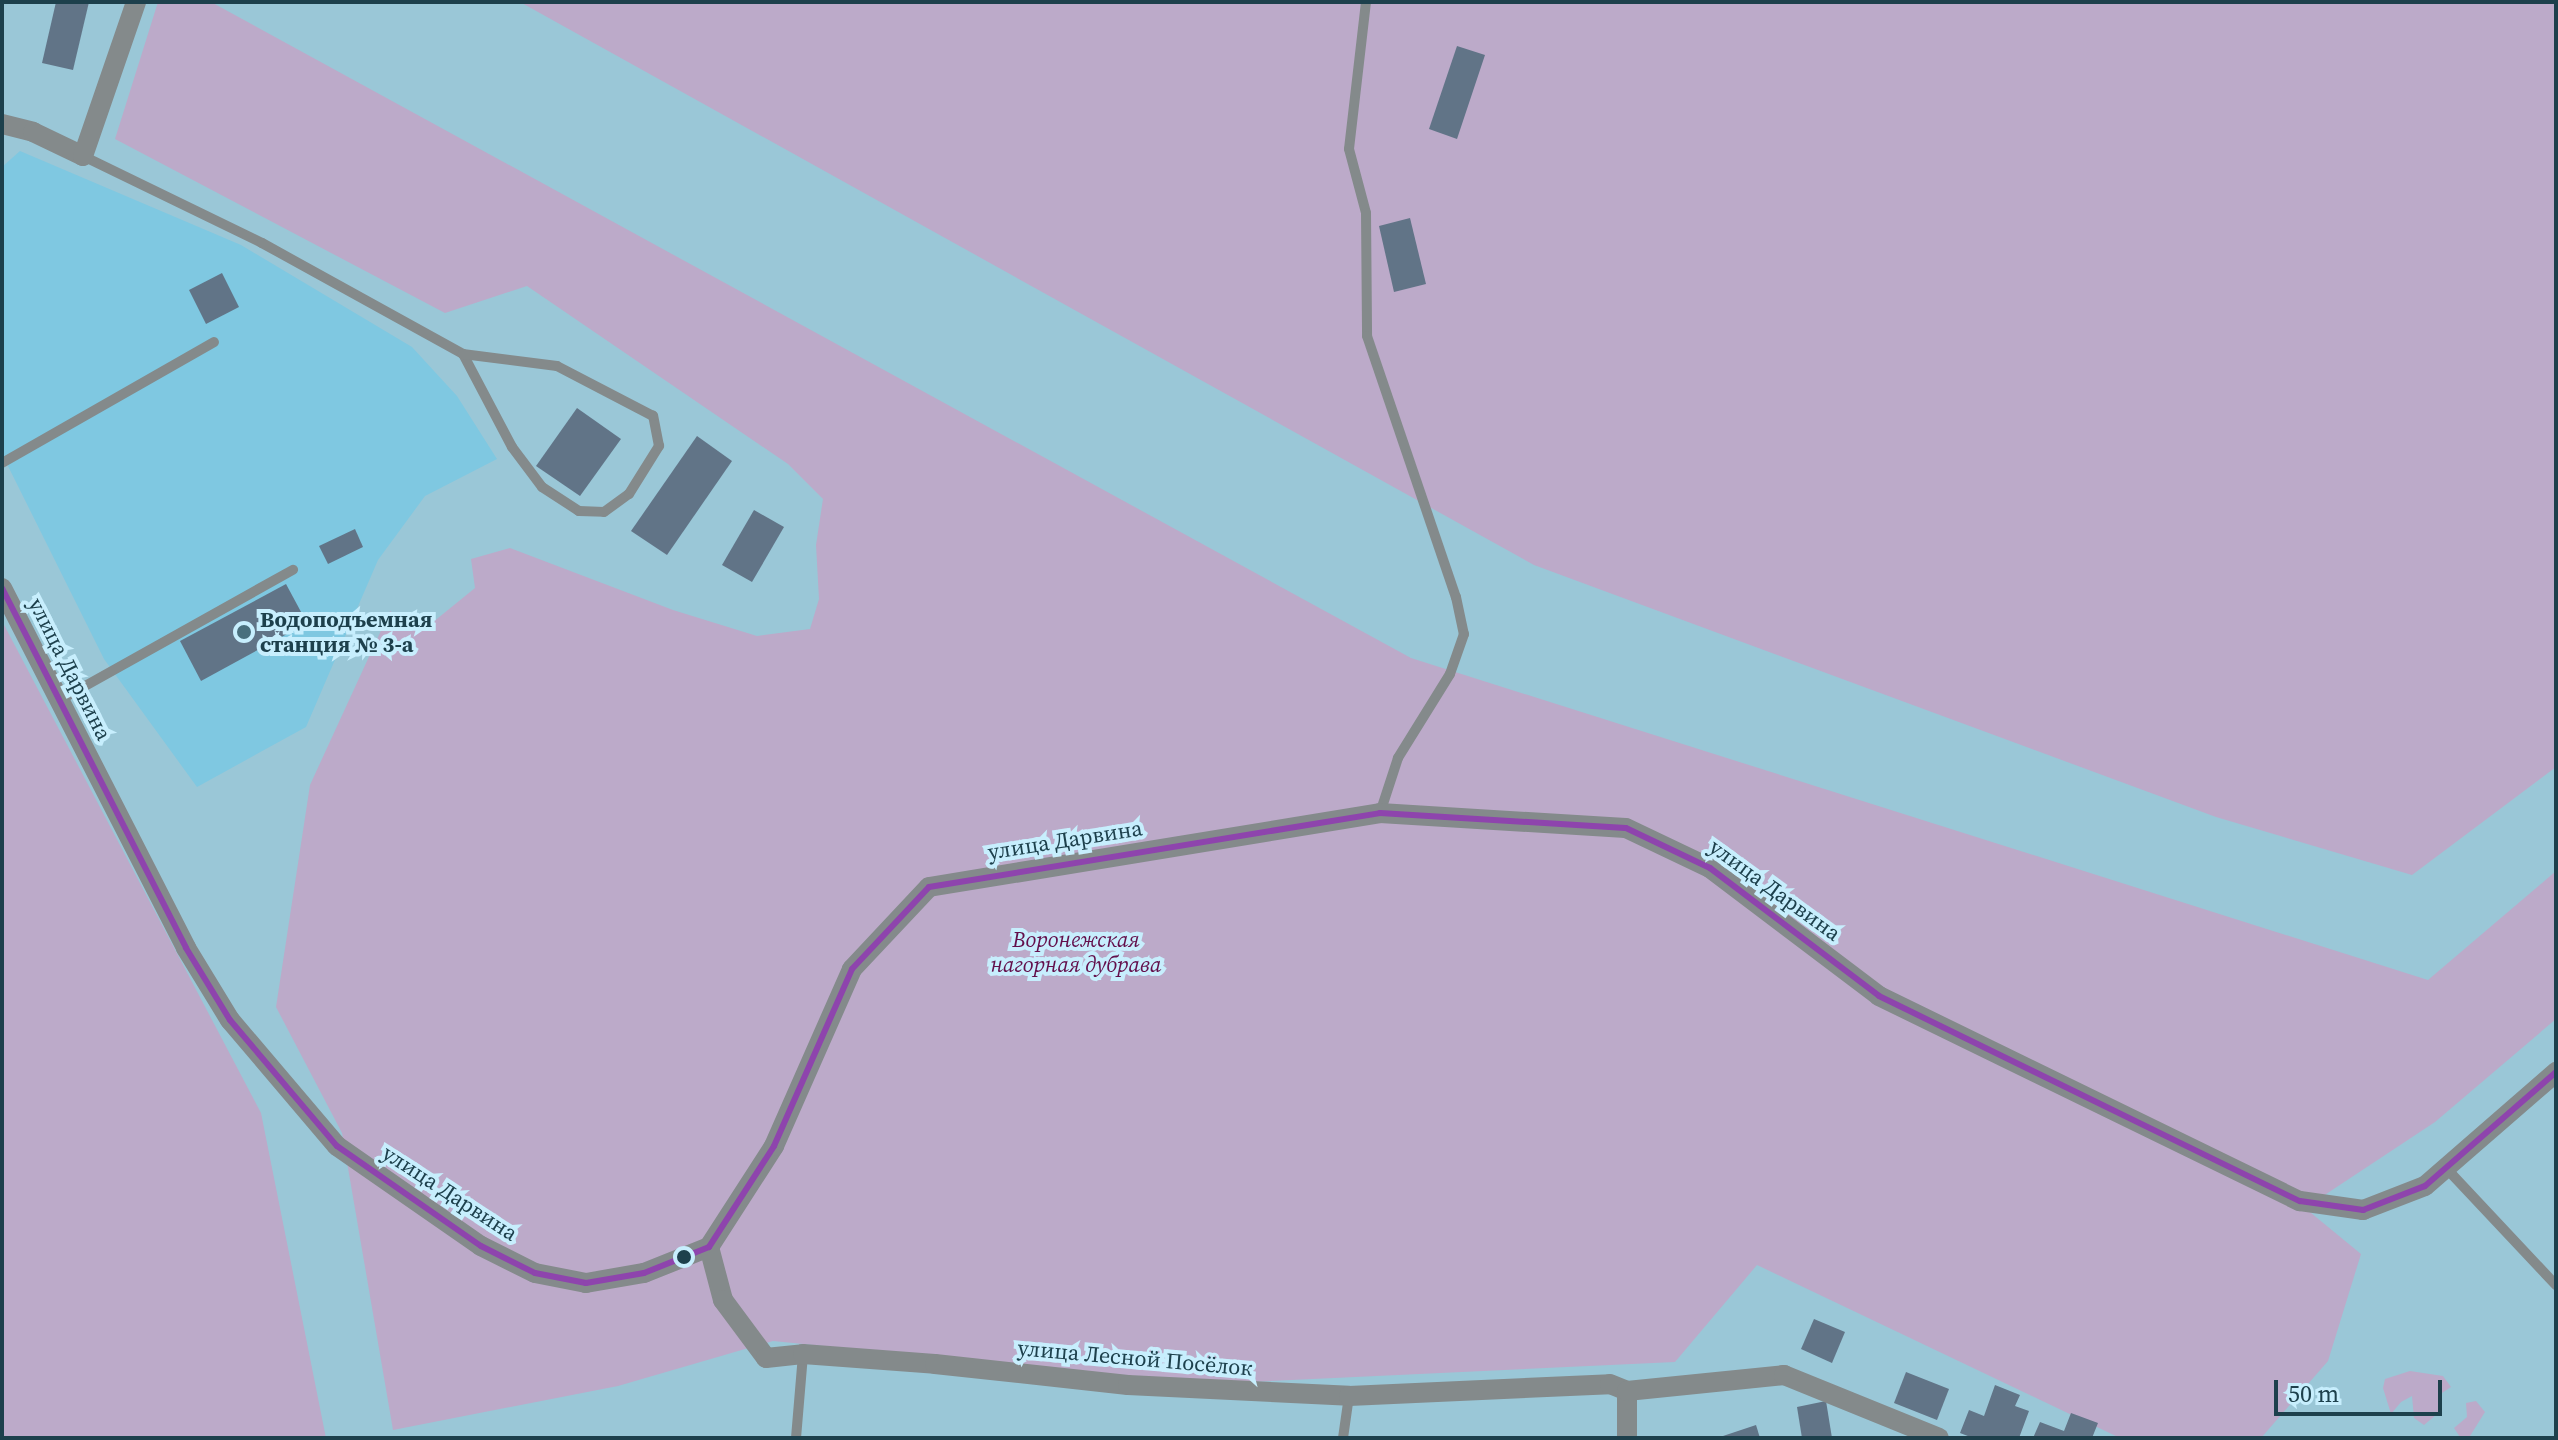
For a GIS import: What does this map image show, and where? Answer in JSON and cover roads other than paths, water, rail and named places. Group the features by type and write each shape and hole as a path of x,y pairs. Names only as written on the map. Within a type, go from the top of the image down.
{"street":[{"path":"2,124 33,132 83,156 136,2"},
{"name":"улица Дарвина","path":"2,588 186,948 230,1020 337,1146 481,1246 535,1273 586,1283 644,1273 709,1247 774,1146 852,969 929,887 1380,813 1626,828 1710,868 1879,996 2300,1201 2363,1210 2425,1186 2556,1072"},
{"name":"улица Лесной Посёлок","path":"709,1247 723,1300 766,1358 803,1354 935,1364 1128,1385 1349,1396 1610,1384 1627,1391 1784,1375 1939,1438"},
{"path":"1627,1391 1627,1438"}],"lane":[{"path":"1366,2 1349,149 1366,213 1367,336 1456,597 1464,634 1450,674 1398,758 1380,813"},
{"path":"83,156 262,243 463,354 557,366 653,416 659,446 629,494 604,512 579,511 542,487 512,447 463,354"},
{"path":"2,463 214,342"},
{"path":"60,700 293,570"},
{"path":"2446,1168 2556,1285"},
{"path":"796,1438 803,1354"},
{"path":"1343,1438 1349,1396"}],"place":[{"name":"Водоподъемная станция № 3-а","path":"244,632"}],"park label":[{"name":"Воронежская нагорная дубрава","path":"1076,952"}]}
